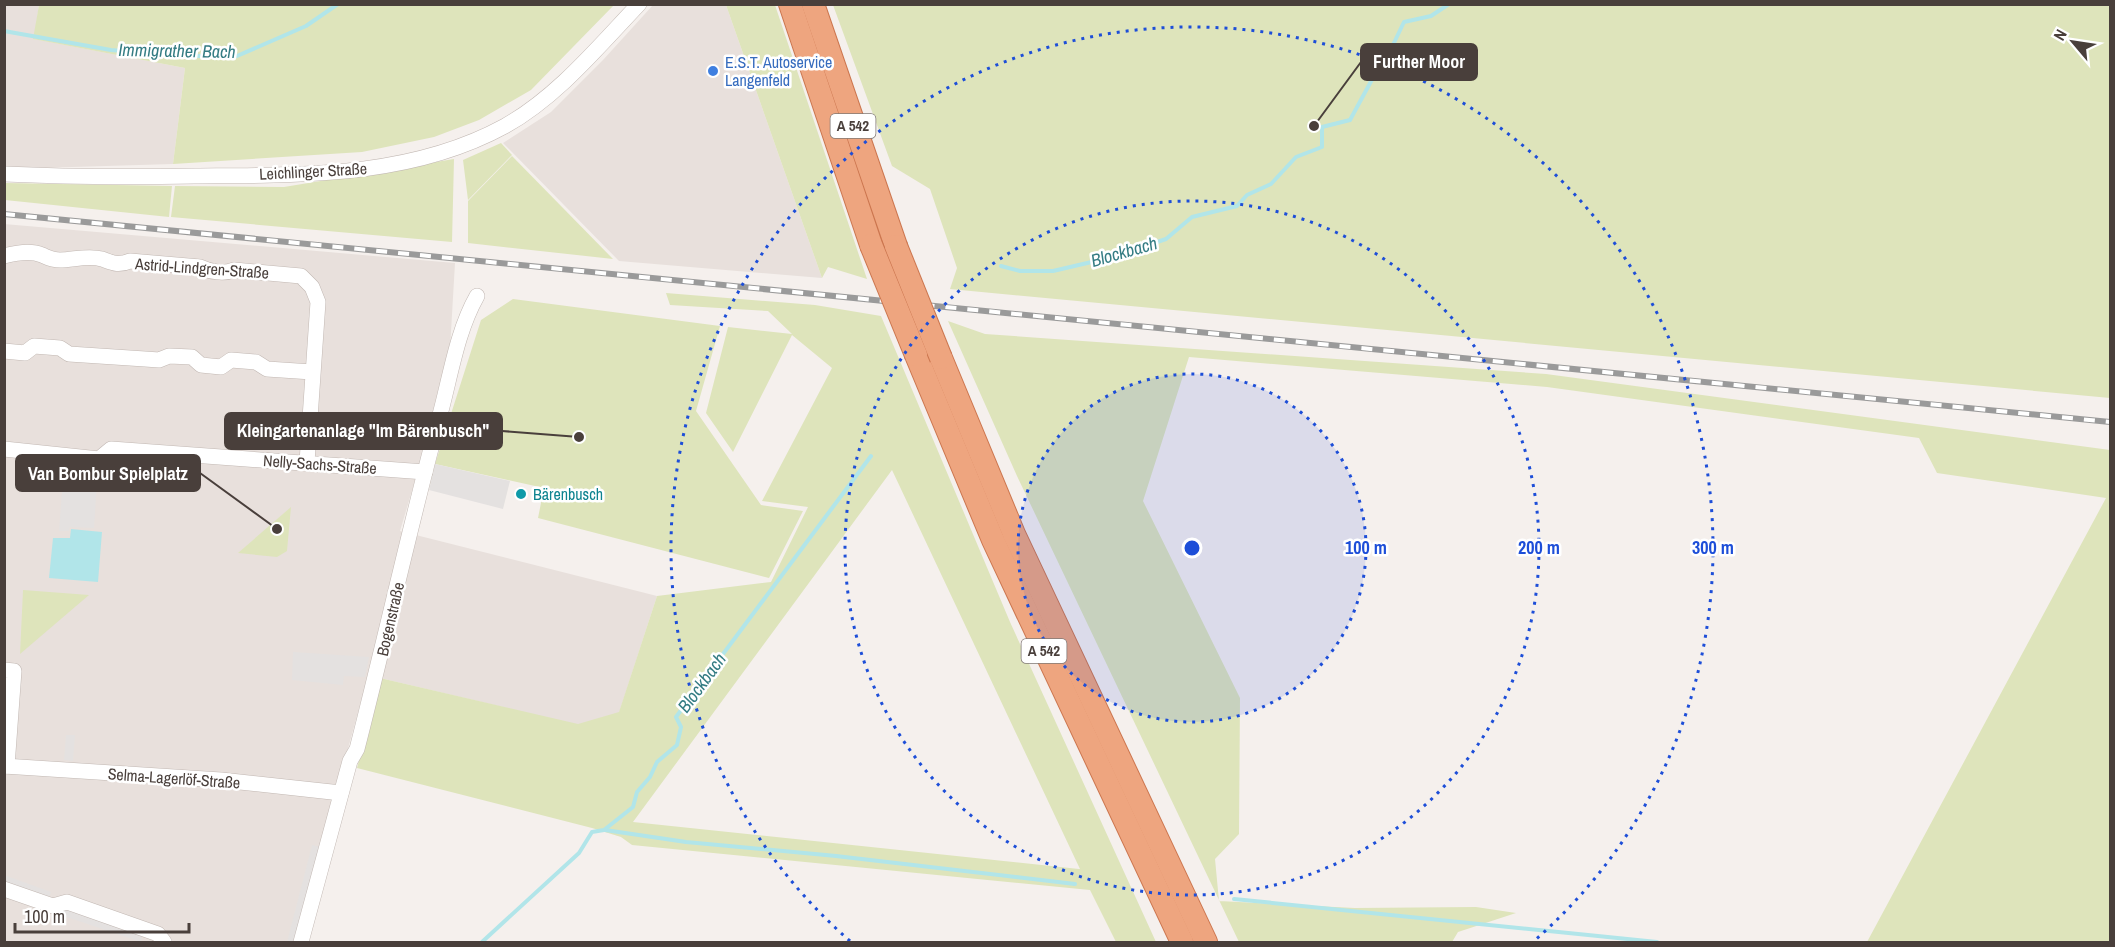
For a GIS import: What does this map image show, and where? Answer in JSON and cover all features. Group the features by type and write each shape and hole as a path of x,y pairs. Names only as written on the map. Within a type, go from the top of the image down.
{"highway":[{"name":"A 542","path":"790,4 871,245 993,540 1182,942"},
{"name":"A 542","path":"813,4 896,246 940,358 1014,534 1206,942"}],"street":[{"name":"Leichlinger Straße","path":"4,174 123,177 238,176 354,171 411,161 505,126 542,100 573,72 639,4"},
{"name":"Astrid-Lindgren-Straße","path":"4,256 15,252 41,254 49,259 64,260 70,257 102,259 109,263 123,264 129,261 200,267 206,270 228,272 234,270 301,276 312,287 318,302 307,462"},
{"name":"Bogenstraße","path":"301,942 350,761 357,748 425,472 468,311 477,296"},
{"path":"4,351 26,353 34,346 60,348 69,354 123,358 159,360 169,356 192,357 201,365 221,367 231,360 256,362 267,369 312,372"},
{"name":"Nelly-Sachs-Straße","path":"4,449 99,459 111,449 425,472"},
{"name":"Selma-Lagerlöf-Straße","path":"4,670 14,671 6,766 222,780 341,793"},
{"path":"4,890 53,906 67,902 158,934 164,942"}],"shaded area":[{"path":"4,5 39,5 34,39 185,68 173,164 5,169"},
{"path":"653,5 726,5 822,278 619,261 503,143 551,112"},
{"path":"4,224 455,263 449,366 400,531 657,596 619,713 578,725 380,678 366,683 295,942 5,942"},
{"path":"435,464 510,481 503,509 429,490"},
{"path":"63,478 97,482 94,528 70,527 69,531 59,531"},
{"path":"293,652 369,657 365,677 344,676 343,685 292,680"},
{"path":"66,735 75,735 73,761 64,760"},
{"path":"312,845 320,847 294,942 287,942"},
{"path":"4,875 51,892 48,901 5,884"},
{"path":"65,907 143,934 141,942 61,915"}],"green space":[{"path":"39,4 614,5 531,90 479,120 434,137 362,152 173,164 185,68 33,39"},
{"path":"726,5 775,5 867,279 828,267 822,278"},
{"path":"833,5 2110,5 2110,398 950,289 957,268 930,189 892,166"},
{"path":"501,143 512,155 468,200 463,160"},
{"path":"512,156 613,259 468,243 468,201"},
{"path":"454,159 452,242 171,217 175,186 284,187"},
{"path":"5,183 172,186 169,217 5,200"},
{"path":"666,293 815,305 881,316 1010,622 1156,942 1116,942 1090,890 632,845 621,837 592,828 357,768 380,678 578,724 619,712 657,596 771,582 808,507 762,501 832,368 792,335 733,452 706,413 728,327 792,334 768,311 670,305","holes":["892,470 1079,869 633,822"]},
{"path":"513,299 720,326 696,411 761,505 803,511 769,578 538,518 544,488 435,464 481,320"},
{"path":"948,321 985,334 1546,374 2110,450 2110,942 1867,942 2106,498 1937,473 1919,438 1547,387 1189,357 1143,501 1240,698 1239,834 1215,859 1219,900 1017,476"},
{"path":"291,507 287,551 277,557 238,553"},
{"path":"23,590 89,595 20,654"},
{"path":"1219,901 1355,908 1476,907 1516,913 1458,932 1452,942 1239,942"}],"water":[{"path":"71,529 102,532 98,582 49,578 53,538 70,538"}],"waterway":[{"name":"Immigrather Bach","path":"4,31 111,50 180,56 237,56 306,26 338,4"},
{"name":"Blockbach","path":"1001,266 1020,271 1053,271 1113,257 1166,239 1192,217 1237,206 1247,195 1271,184 1296,157 1322,147 1322,127 1350,120 1381,63 1393,61 1397,55 1391,49 1404,22 1431,16 1449,4"},
{"name":"Blockbach","path":"482,942 579,853 592,832 604,830 633,807 637,792 650,777 657,762 677,745 681,727 676,717 871,456"},
{"path":"605,830 686,842 836,856 1075,884"},
{"path":"1234,899 1657,942"}],"railway":[{"path":"4,214 2110,422"}],"place":[{"name":"E.S.T. Autoservice Langenfeld","path":"713,71"},
{"name":"Further Moor","path":"1314,126"},
{"name":"Kleingartenanlage \"Im Bärenbusch\"","path":"579,437"},
{"name":"Bärenbusch","path":"521,494"},
{"name":"Van Bombur Spielplatz","path":"277,529"}]}
